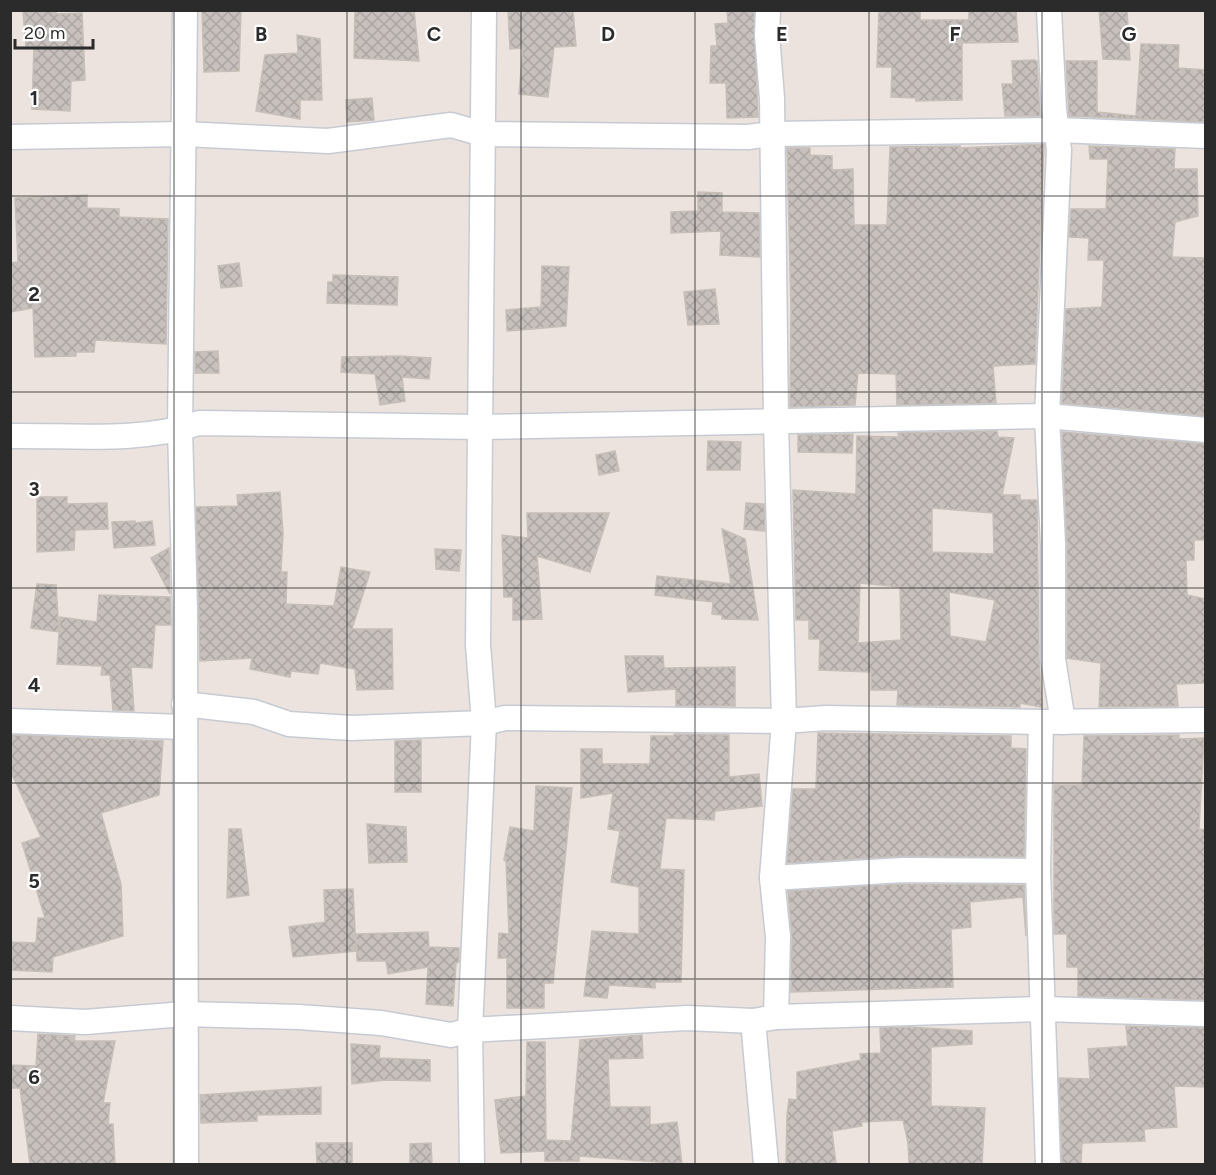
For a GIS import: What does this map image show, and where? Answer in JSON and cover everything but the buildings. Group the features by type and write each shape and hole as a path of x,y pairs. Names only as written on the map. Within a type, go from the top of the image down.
{"street":[{"path":"185,10 180,429 186,1164"},
{"path":"472,1164 470,1030 484,723 478,645 484,10"},
{"path":"766,1164 764,1019 778,937 772,878 784,721 776,422 772,98 767,35 768,10"},
{"path":"1048,1164 1038,871 1052,722 1053,659 1053,544 1047,416 1059,150 1049,10"},
{"path":"10,137 183,134 328,141 451,125 483,134 748,137 771,134 1057,130 1206,136"},
{"path":"10,436 136,435 180,429 199,423 480,427 1047,416 1206,430"},
{"path":"10,721 254,712 299,725 351,728 484,723 505,718 784,721 826,718 1052,722 1206,720"},
{"path":"772,878 903,870 1038,871"},
{"path":"10,1018 85,1022 183,1014 346,1021 451,1035 470,1030 687,1018 764,1019 1042,1009 1206,1014"}]}
